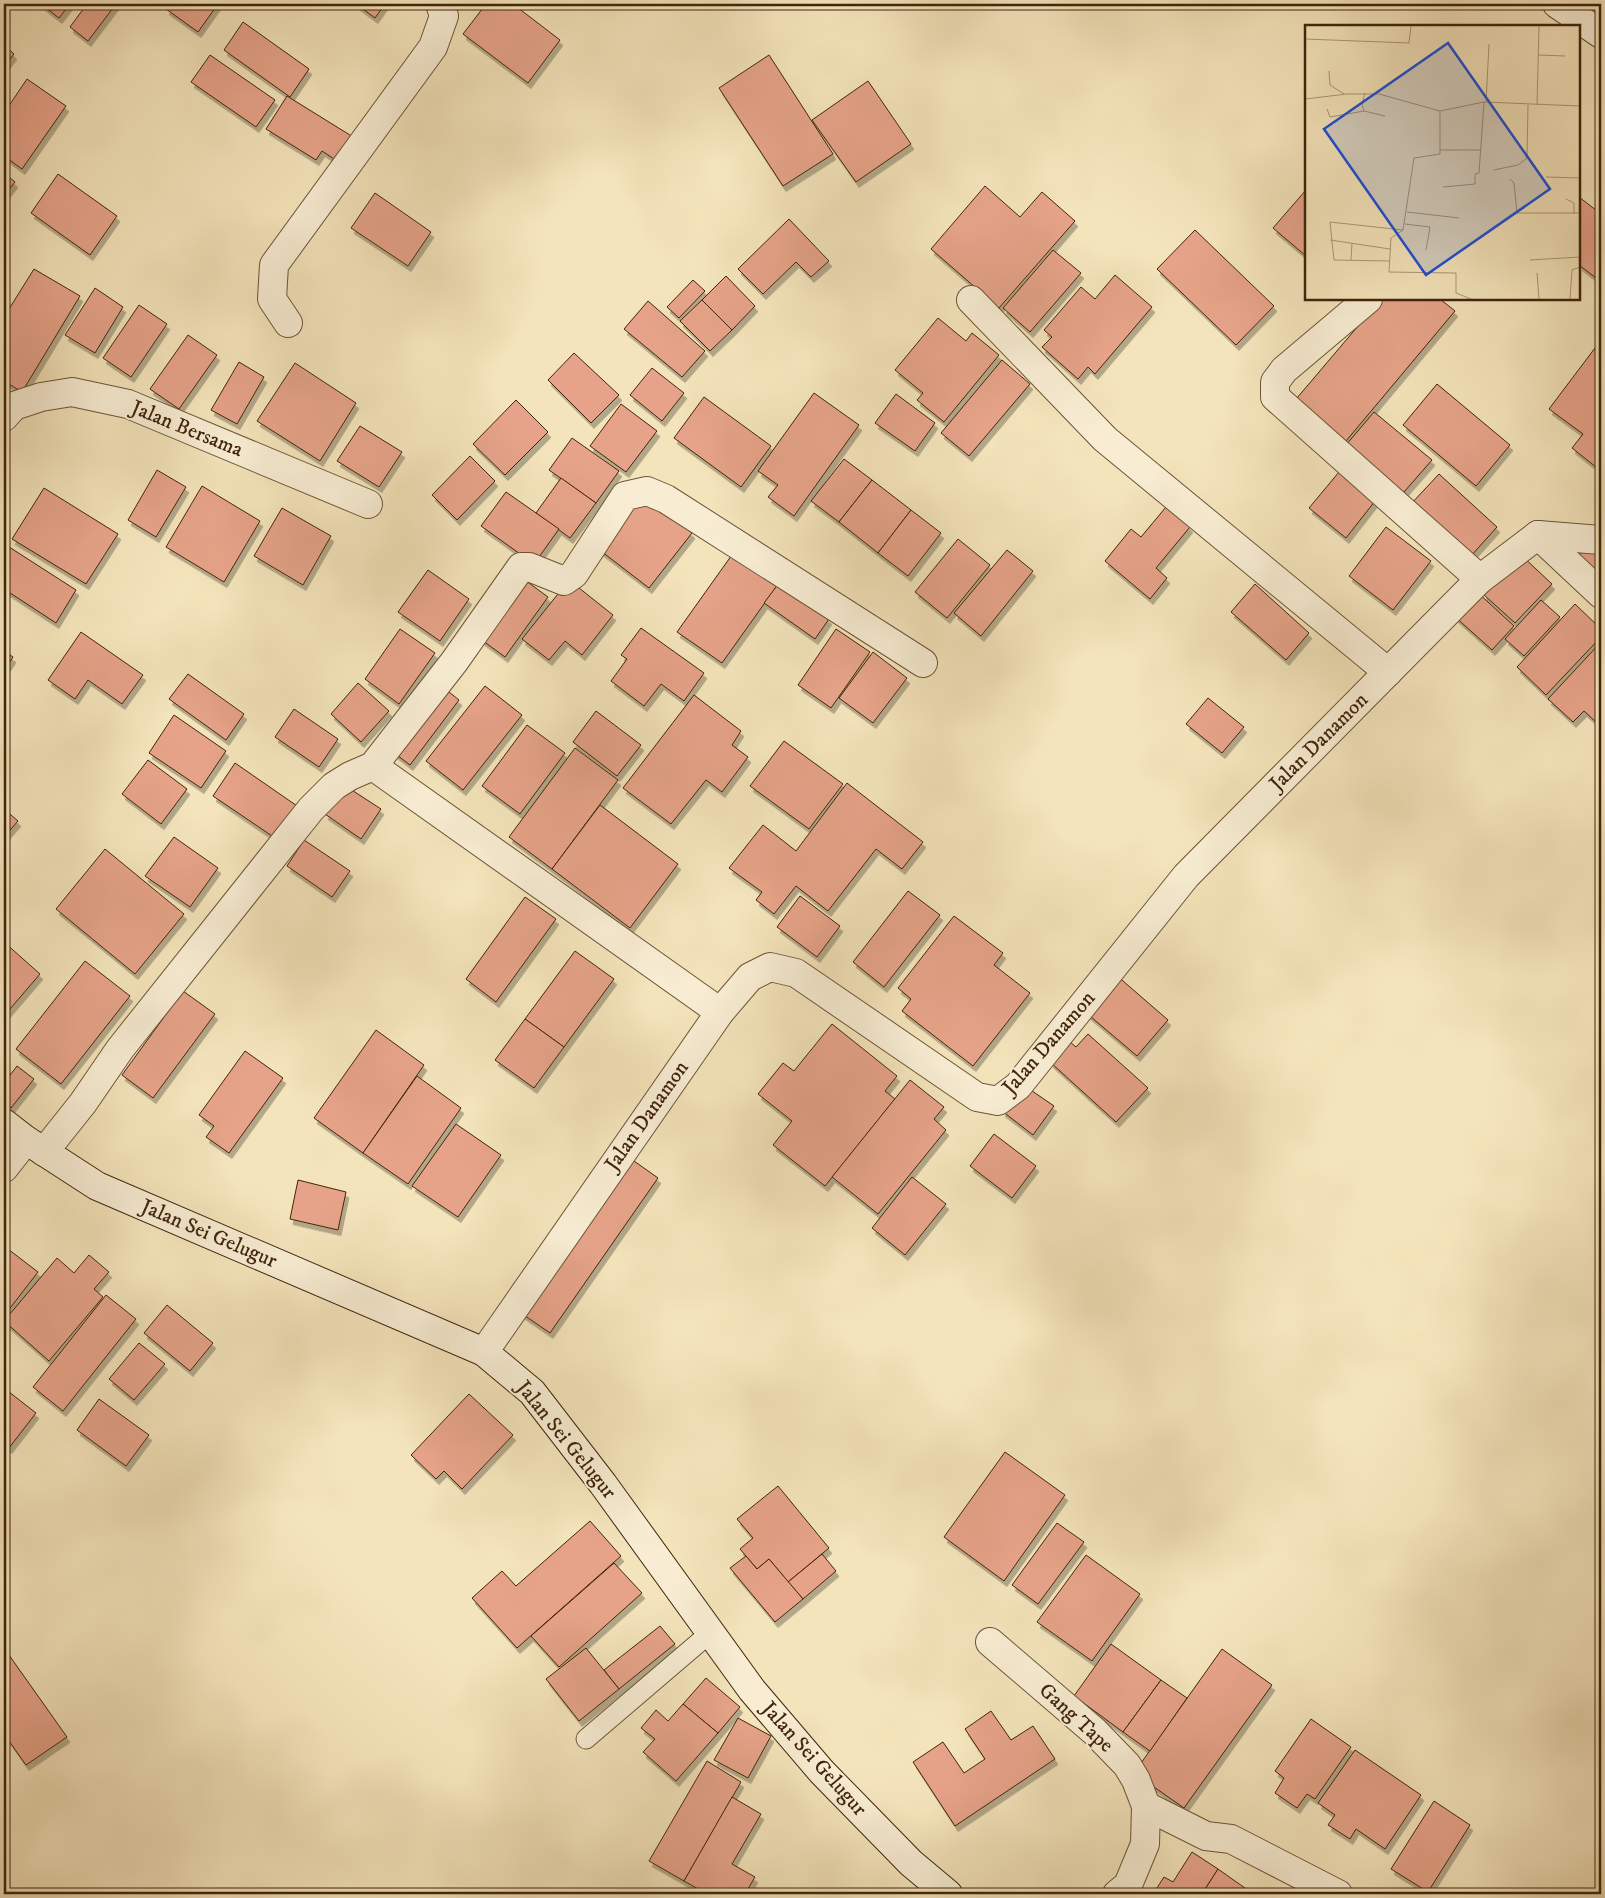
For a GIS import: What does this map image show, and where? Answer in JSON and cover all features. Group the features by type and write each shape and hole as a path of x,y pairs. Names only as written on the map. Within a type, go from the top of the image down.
{"street":[{"path":"288,323 272,300 274,265 433,47 444,16 440,4"},
{"path":"1557,4 1601,34"},
{"path":"971,300 1105,439 1388,672"},
{"path":"1367,300 1284,370 1275,382 1275,397 1480,579"},
{"name":"Jalan Bersama","path":"4,417 14,406 41,397 72,392 128,404 368,504"},
{"path":"4,1168 35,1146 83,1103 120,1049 311,809 334,786 350,776 373,766 454,662 521,567 528,567 564,581 574,574 625,496 647,491 666,499 923,663"},
{"path":"1538,536 1601,540"},
{"path":"1538,536 1601,594"},
{"name":"Jalan Danamon","path":"484,1352 720,1012 750,977 770,967 796,973 976,1097 998,1101 1018,1086 1186,876 1480,579 1538,536"},
{"path":"373,766 720,1012"},
{"name":"Jalan Sei Gelugur","path":"4,1123 35,1146 97,1186 484,1352 532,1392 752,1690 822,1772 911,1864 948,1894"},
{"name":"Gang Tape","path":"990,1642 1095,1732 1127,1765 1136,1780 1146,1806 1145,1844 1128,1885 1117,1894"},
{"path":"1146,1806 1206,1836 1231,1839 1338,1894"}],"lane":[{"path":"586,1739 710,1634"}],"building":[{"path":"41,4 70,4 59,18"},
{"path":"87,4 116,4 88,41 70,27"},
{"path":"169,4 218,4 198,32 166,9"},
{"path":"356,4 385,4 375,18"},
{"path":"486,4 513,4 560,40 528,83 463,34"},
{"path":"243,22 309,69 290,97 224,50"},
{"path":"4,45 14,54 4,67"},
{"path":"210,55 275,100 256,127 191,82"},
{"path":"769,55 833,154 783,186 719,88"},
{"path":"27,79 66,106 22,169 4,156 4,113"},
{"path":"868,81 911,144 856,182 812,120"},
{"path":"287,96 358,140 343,165 322,151 316,160 266,129"},
{"path":"4,173 15,182 4,196"},
{"path":"58,174 117,216 90,255 31,213"},
{"path":"985,186 1020,217 1042,192 1075,221 999,308 931,249"},
{"path":"1305,191 1305,255 1273,228"},
{"path":"375,193 431,232 408,266 351,228"},
{"path":"1580,198 1601,214 1600,281 1580,266"},
{"path":"789,219 829,261 811,277 796,262 763,294 738,269"},
{"path":"1195,230 1274,306 1236,345 1157,269"},
{"path":"1053,250 1081,273 1030,332 1003,308"},
{"path":"34,269 80,296 22,392 4,381 4,317"},
{"path":"1115,275 1152,307 1095,374 1088,367 1078,379 1042,347 1052,337 1044,330 1081,287 1095,299"},
{"path":"726,276 755,306 732,330 702,300"},
{"path":"693,280 705,291 679,318 667,307"},
{"path":"95,288 123,307 95,353 65,335"},
{"path":"702,300 732,330 710,351 680,321"},
{"path":"1380,300 1441,300 1455,311 1341,447 1291,405"},
{"path":"648,301 705,351 682,377 624,329"},
{"path":"139,305 167,324 131,377 103,358"},
{"path":"938,318 966,341 972,333 999,355 944,422 917,400 923,393 895,370"},
{"path":"188,335 217,355 179,409 150,389"},
{"path":"1601,340 1601,471 1572,448 1583,434 1549,409"},
{"path":"574,353 619,395 591,423 548,380"},
{"path":"1002,360 1030,384 969,456 941,433"},
{"path":"239,362 264,377 237,424 211,410"},
{"path":"295,363 356,403 320,461 257,421"},
{"path":"652,368 684,393 662,421 630,395"},
{"path":"1437,384 1510,445 1476,486 1403,425"},
{"path":"814,393 859,425 794,516 768,497 778,485 758,471"},
{"path":"896,394 935,423 915,451 875,423"},
{"path":"704,397 771,446 741,487 674,438"},
{"path":"516,400 548,432 505,475 473,444"},
{"path":"621,404 657,431 626,472 590,446"},
{"path":"1374,412 1432,460 1397,500 1340,452"},
{"path":"360,426 402,452 379,487 337,461"},
{"path":"572,438 619,471 596,503 549,470"},
{"path":"470,456 495,481 457,520 432,495"},
{"path":"844,459 872,480 839,522 811,501"},
{"path":"157,470 186,487 156,537 128,520"},
{"path":"1339,472 1375,501 1346,538 1309,508"},
{"path":"1439,474 1497,527 1470,557 1411,504"},
{"path":"561,478 596,503 570,538 536,513"},
{"path":"872,480 911,510 878,553 839,522"},
{"path":"202,486 260,521 224,582 166,547"},
{"path":"44,488 118,534 86,584 12,539"},
{"path":"506,492 559,529 534,564 481,526"},
{"path":"641,492 692,533 649,588 597,548"},
{"path":"1166,507 1190,527 1156,568 1167,578 1150,599 1105,561 1131,529 1141,537"},
{"path":"282,508 331,536 303,585 254,556"},
{"path":"911,510 941,533 908,576 878,553"},
{"path":"1386,527 1431,561 1393,610 1349,576"},
{"path":"958,539 990,565 947,618 915,592"},
{"path":"1591,541 1601,550 1601,576 1578,556"},
{"path":"6,545 76,590 56,623 4,589 4,549"},
{"path":"1007,550 1033,571 981,636 954,613"},
{"path":"734,552 779,583 722,663 677,632"},
{"path":"1520,554 1552,584 1515,623 1483,594"},
{"path":"428,570 469,599 440,641 398,612"},
{"path":"518,575 548,597 505,657 475,635"},
{"path":"569,580 613,615 582,655 565,641 549,660 522,639"},
{"path":"779,583 829,619 815,639 764,603"},
{"path":"1255,584 1309,633 1286,660 1231,612"},
{"path":"1476,591 1514,626 1492,650 1453,615"},
{"path":"1541,600 1560,617 1524,656 1505,639"},
{"path":"1575,604 1601,629 1601,637 1546,695 1517,667"},
{"path":"641,628 704,673 684,701 661,684 644,706 611,681 627,659 621,655"},
{"path":"400,629 435,653 399,704 365,679"},
{"path":"836,629 870,652 831,708 798,685"},
{"path":"81,632 143,675 122,704 88,680 75,699 48,680"},
{"path":"1601,642 1601,719 1597,723 1584,711 1573,722 1548,699"},
{"path":"4,651 13,657 4,671"},
{"path":"873,652 907,678 873,723 839,698"},
{"path":"188,674 244,714 226,740 169,699"},
{"path":"358,683 389,711 361,742 331,714"},
{"path":"439,684 459,700 410,765 389,749"},
{"path":"485,686 522,715 463,790 426,761"},
{"path":"694,695 741,731 732,745 748,757 722,792 706,780 671,824 623,788"},
{"path":"1208,698 1244,727 1222,753 1186,724"},
{"path":"294,709 338,739 319,767 275,737"},
{"path":"596,711 641,745 617,776 573,742"},
{"path":"174,715 226,751 201,788 149,753"},
{"path":"527,725 565,753 520,814 482,786"},
{"path":"1601,738 1601,751 1595,745"},
{"path":"784,741 843,784 809,829 750,786"},
{"path":"575,748 618,780 552,869 509,837"},
{"path":"148,760 187,789 161,824 122,794"},
{"path":"235,763 300,808 278,840 213,796"},
{"path":"847,783 923,842 902,869 876,849 828,911 796,886 774,914 756,900 762,892 729,868 763,825 796,851"},
{"path":"344,785 381,809 361,839 325,814"},
{"path":"600,805 678,864 630,928 552,869"},
{"path":"4,809 18,821 4,837"},
{"path":"174,837 218,868 190,907 145,876"},
{"path":"304,840 350,871 332,897 287,866"},
{"path":"105,849 184,914 135,974 56,909"},
{"path":"908,891 940,915 884,987 853,962"},
{"path":"800,896 840,926 817,957 777,927"},
{"path":"525,897 556,919 496,1002 466,979"},
{"path":"954,916 1003,953 994,965 1030,993 973,1066 902,1011 911,999 898,988"},
{"path":"4,942 40,974 4,1016"},
{"path":"575,951 614,979 564,1047 525,1019"},
{"path":"85,961 130,996 61,1084 16,1049"},
{"path":"1115,974 1168,1020 1137,1056 1084,1011"},
{"path":"183,991 215,1014 153,1098 122,1075"},
{"path":"525,1019 564,1047 534,1088 495,1060"},
{"path":"832,1024 897,1076 885,1091 895,1099 825,1186 773,1145 792,1121 758,1094 783,1063 794,1071"},
{"path":"376,1030 424,1065 363,1153 314,1118"},
{"path":"1088,1034 1148,1088 1116,1122 1050,1062 1069,1041 1076,1047"},
{"path":"245,1051 283,1078 229,1153 206,1137 214,1126 199,1115"},
{"path":"17,1066 34,1079 11,1108 4,1102 4,1083"},
{"path":"417,1076 461,1108 408,1184 363,1153"},
{"path":"910,1080 944,1107 934,1119 946,1130 878,1214 832,1177"},
{"path":"1022,1084 1054,1106 1033,1135 1002,1111"},
{"path":"456,1124 501,1155 458,1217 412,1186"},
{"path":"994,1134 1036,1166 1012,1198 970,1166"},
{"path":"627,1156 658,1178 550,1333 518,1311"},
{"path":"912,1177 946,1204 905,1255 872,1228"},
{"path":"298,1180 346,1192 338,1230 290,1219"},
{"path":"4,1246 38,1272 4,1316"},
{"path":"89,1255 109,1272 94,1289 103,1297 49,1361 4,1321 57,1258 74,1273"},
{"path":"106,1295 136,1319 63,1411 33,1387"},
{"path":"167,1305 213,1343 190,1371 144,1333"},
{"path":"139,1343 165,1364 134,1400 109,1379"},
{"path":"4,1388 36,1413 9,1448 4,1444"},
{"path":"469,1394 513,1435 462,1489 444,1471 436,1479 411,1455"},
{"path":"99,1399 149,1435 126,1466 77,1430"},
{"path":"1005,1452 1065,1495 1004,1581 944,1537"},
{"path":"778,1486 829,1548 788,1582 769,1559 757,1569 740,1549 753,1538 737,1519"},
{"path":"590,1521 621,1556 517,1648 472,1598 502,1571 516,1586"},
{"path":"1057,1523 1084,1542 1038,1604 1012,1585"},
{"path":"822,1554 836,1571 803,1599 788,1582"},
{"path":"1086,1555 1140,1594 1092,1661 1037,1622"},
{"path":"746,1556 757,1569 769,1559 803,1599 775,1622 730,1568"},
{"path":"614,1563 642,1593 559,1667 531,1636"},
{"path":"660,1626 675,1644 619,1689 604,1670"},
{"path":"1111,1644 1161,1680 1123,1732 1074,1696"},
{"path":"4,1648 67,1737 26,1765 4,1734"},
{"path":"586,1648 619,1689 579,1721 546,1679"},
{"path":"1222,1649 1272,1685 1184,1808 1134,1773"},
{"path":"706,1678 740,1707 718,1733 683,1704"},
{"path":"1161,1680 1187,1698 1150,1751 1123,1732"},
{"path":"683,1704 718,1733 676,1781 643,1752 655,1739 641,1728 656,1710 668,1721"},
{"path":"991,1711 1011,1740 1033,1726 1055,1759 955,1826 913,1762 943,1742 964,1773 985,1759 965,1729"},
{"path":"738,1718 771,1736 748,1778 714,1760"},
{"path":"1311,1719 1351,1747 1315,1799 1307,1794 1297,1808 1275,1793 1284,1778 1275,1771"},
{"path":"1355,1750 1421,1795 1385,1849 1356,1829 1350,1839 1328,1825 1335,1815 1318,1803"},
{"path":"707,1761 741,1782 684,1881 649,1861"},
{"path":"732,1797 761,1814 732,1864 755,1877 745,1894 707,1894 684,1881"},
{"path":"1434,1801 1470,1825 1428,1892 1391,1869"},
{"path":"1192,1852 1218,1869 1202,1894 1191,1894 1188,1892 1186,1894 1153,1894 1164,1877 1173,1882"},
{"path":"1218,1869 1252,1893 1202,1894"}]}
